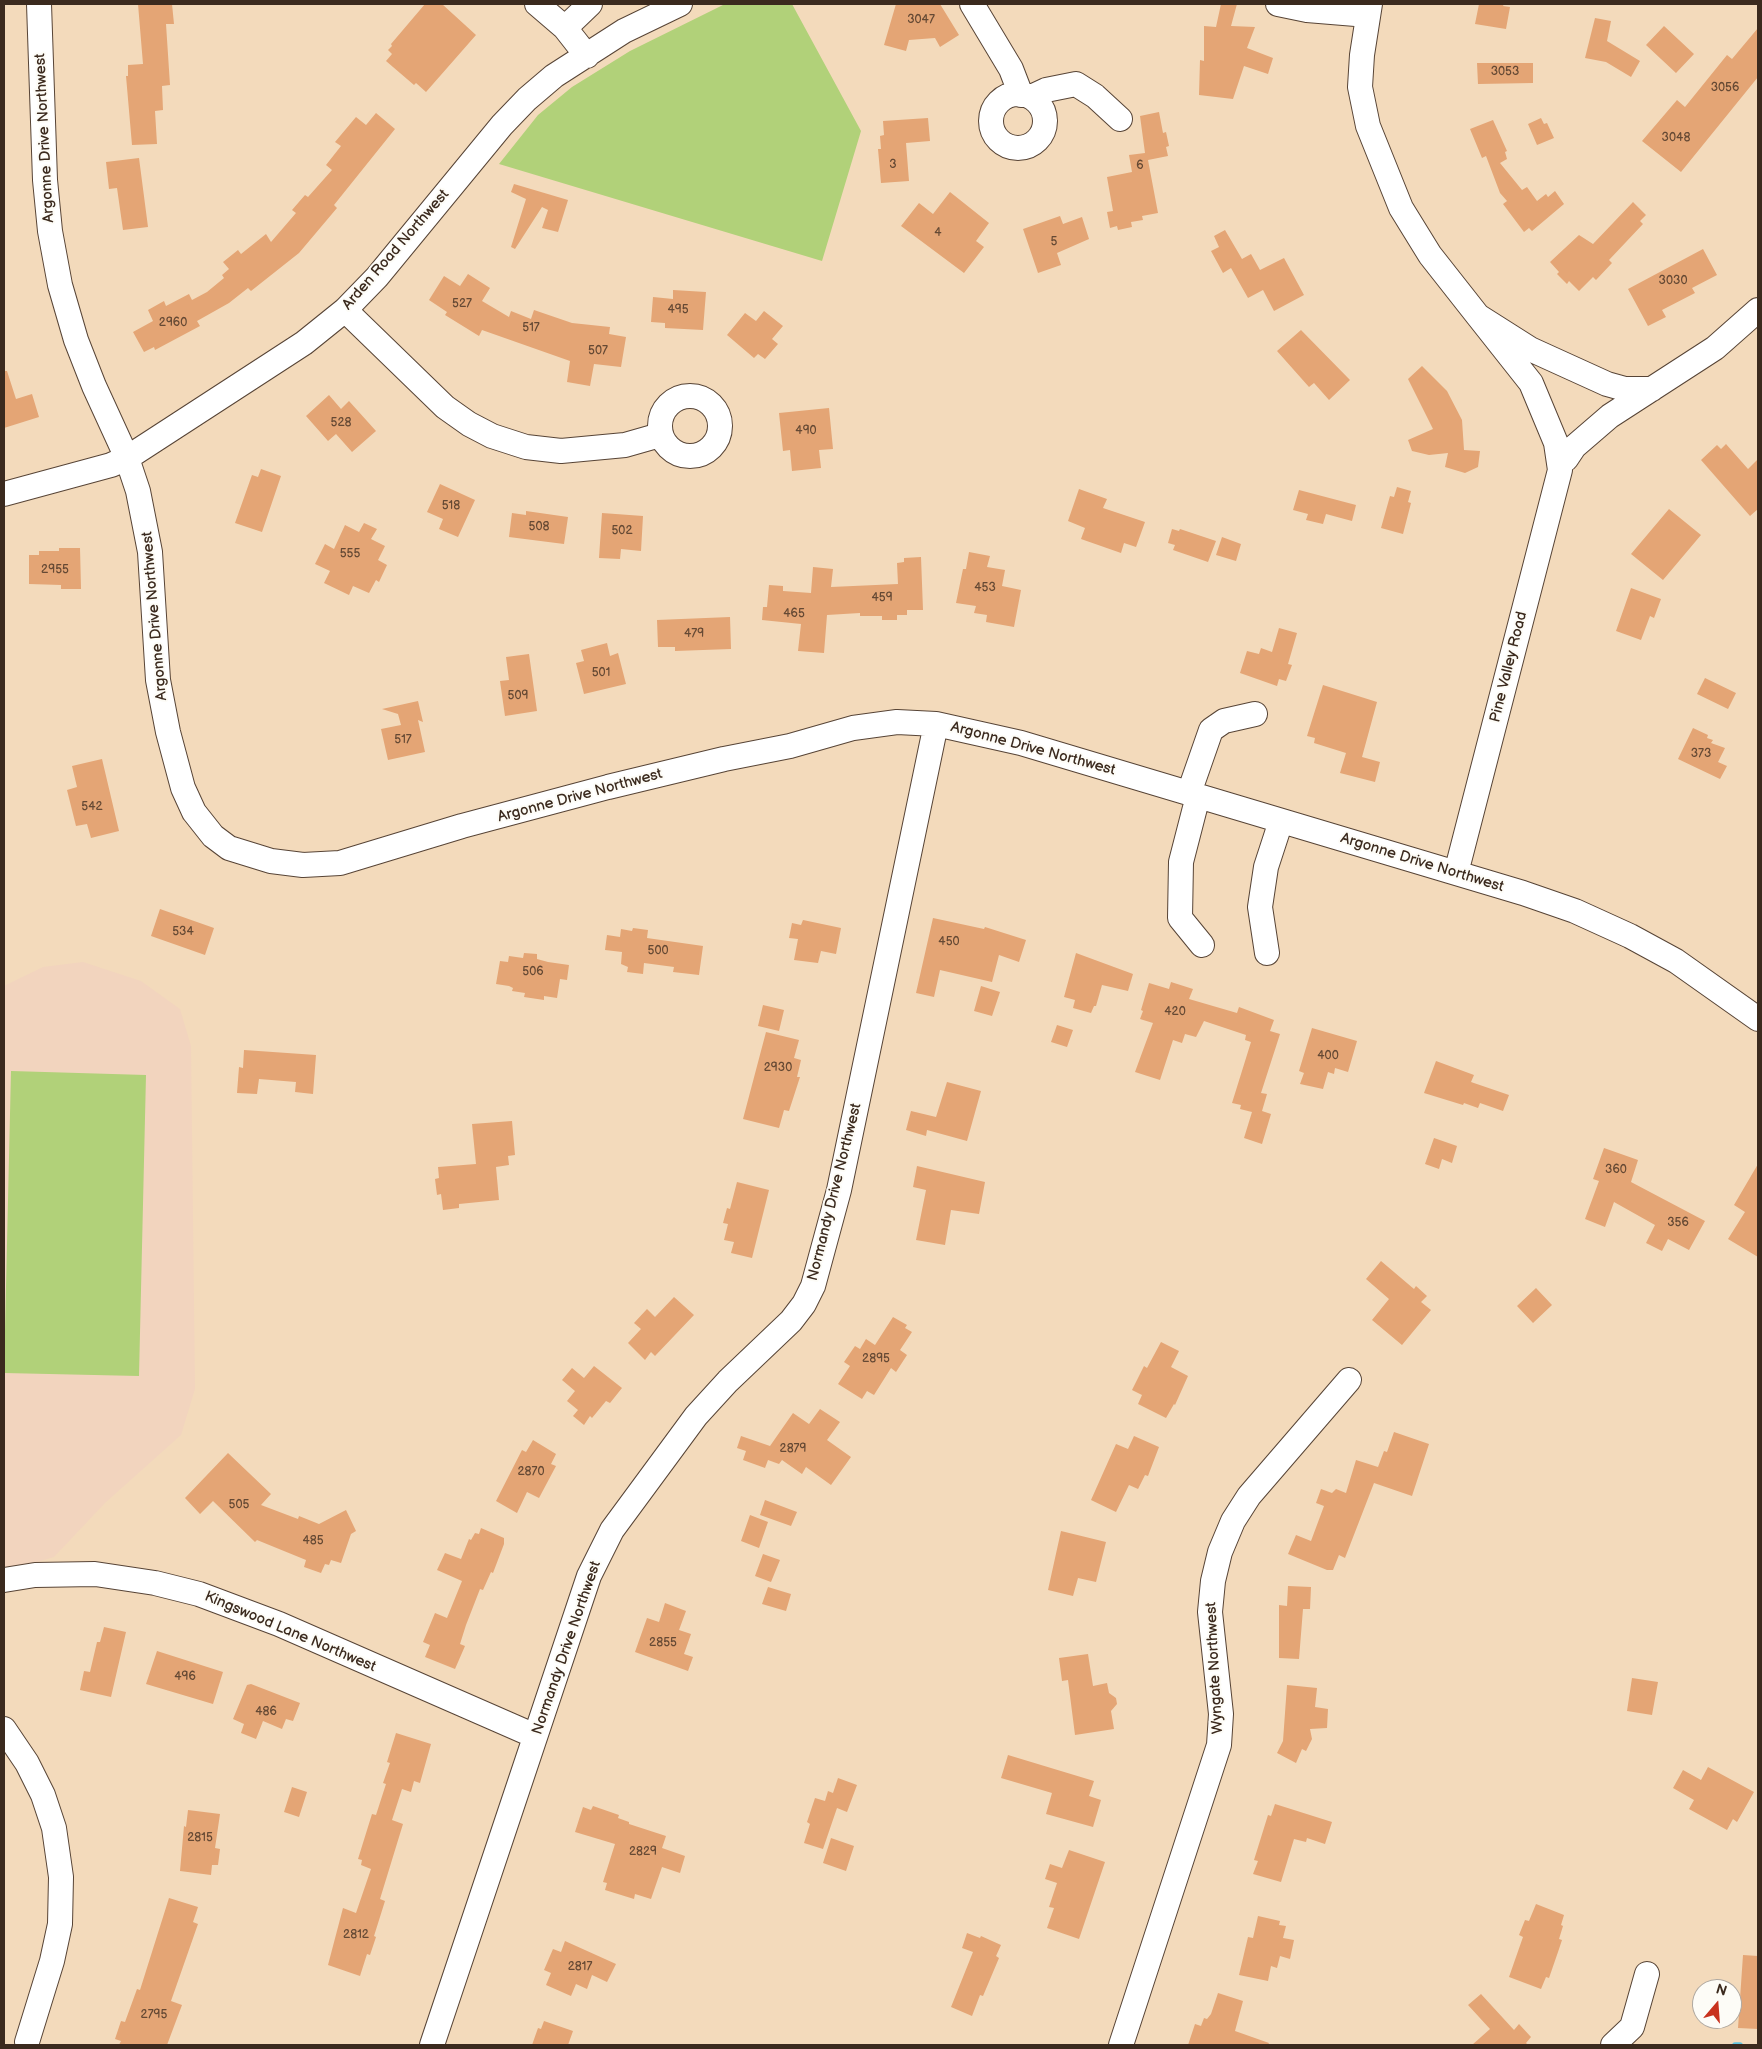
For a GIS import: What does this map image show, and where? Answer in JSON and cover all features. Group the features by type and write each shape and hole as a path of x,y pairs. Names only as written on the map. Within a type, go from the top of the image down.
{"street":[{"name":"Argonne Drive Northwest","path":"39,4 45,180 50,231 60,285 76,340 94,386 127,458 146,523 158,680 168,732 183,788 194,812 213,836 229,848 252,856 304,865 340,863 462,826 608,787 724,759 790,746 853,728 897,722 936,724 1020,743 1456,873 1575,911 1630,936 1676,961 1758,1019"},
{"path":"537,4 565,28 587,56"},
{"path":"565,28 590,4"},
{"name":"Arden Road Northwest","path":"4,494 111,465 127,458 304,343 345,310 377,277 502,125 554,76 624,32 680,4"},
{"path":"972,4 1026,96 1076,84 1096,96 1120,119"},
{"path":"1278,4 1307,10 1369,9 1362,55 1360,87 1368,126 1401,208 1430,255 1531,383 1556,443 1560,461 1566,459 1574,447 1610,416 1715,348 1758,310"},
{"path":"345,310 445,407 468,424 492,436 526,447 561,451 625,445 660,434"},
{"path":"1478,316 1530,349 1607,384 1625,389 1652,389"},
{"name":"Pine Valley Road","path":"1456,873 1560,470 1560,461"},
{"path":"1202,945 1180,918 1181,862 1194,794 1211,730 1224,721 1256,714"},
{"name":"Normandy Drive Northwest","path":"432,2045 589,1576 612,1530 696,1416 728,1381 791,1321 804,1304 812,1286 838,1190 936,724"},
{"path":"1266,953 1260,908 1266,867 1281,821"},
{"name":"Wyngate Northwest","path":"1121,2045 1218,1745 1221,1714 1210,1612 1213,1581 1220,1552 1233,1521 1249,1496 1349,1380"},
{"name":"Kingswood Lane Northwest","path":"4,1576 95,1574 155,1582 199,1594 279,1624 536,1736"},
{"path":"4,1729 27,1763 43,1795 54,1828 61,1877 60,1924 54,1952 27,2042"},
{"path":"1613,2045 1632,2027 1647,1974"}],"shaded area":[{"path":"83,962 141,981 180,1009 191,1046 195,1389 181,1435 105,1503 54,1557 4,1572 4,986 43,967"}],"green space":[{"path":"725,4 792,4 861,131 822,261 499,164 538,115 572,87 630,51"},
{"path":"11,1071 146,1075 139,1376 4,1373"}],"building":[{"path":"138,4 172,4 174,24 166,24 170,85 162,86 163,110 155,111 157,144 132,145 126,76 128,76 128,65 143,64"},
{"path":"425,4 442,4 476,35 426,92 416,83 414,85 386,61 392,54 388,50 392,46 391,44"},
{"path":"896,4 940,4 959,35 940,47 935,38 909,40 906,51 884,45"},
{"path":"1221,4 1237,4 1231,26 1255,27 1247,48 1273,58 1268,74 1244,66 1233,99 1199,95 1200,60 1204,61 1204,26 1216,27"},
{"path":"1479,4 1504,4 1503,6 1510,7 1506,29 1475,24"},
{"path":"1595,18 1611,21 1607,41 1640,61 1631,77 1606,62 1585,58"},
{"path":"1664,26 1694,54 1676,73 1646,45"},
{"path":"1758,28 1758,77 1681,172 1642,141 1677,100 1685,107 1727,55 1732,59"},
{"path":"1477,63 1533,63 1533,83 1478,84"},
{"path":"1159,112 1163,133 1166,132 1169,146 1166,147 1168,156 1148,160 1158,213 1142,216 1143,220 1131,222 1132,227 1118,230 1117,226 1110,228 1107,212 1113,211 1107,177 1132,172 1129,155 1145,153 1140,116"},
{"path":"376,113 395,129 334,205 337,208 299,253 251,291 248,288 229,303 197,321 200,326 155,350 154,347 144,352 133,332 153,321 148,310 164,301 166,306 189,294 192,300 207,292 224,278 222,275 229,269 223,262 238,250 241,254 266,234 271,242 296,213 292,210 305,195 308,197 332,170 326,165 341,146 335,142 356,117 366,125"},
{"path":"928,118 930,141 906,143 909,181 881,183 878,149 881,149 880,136 884,135 883,121"},
{"path":"1541,118 1544,124 1547,123 1554,138 1537,145 1528,124"},
{"path":"1493,120 1507,151 1505,152 1507,159 1500,163 1522,190 1527,187 1537,201 1546,194 1548,197 1555,191 1564,204 1532,231 1529,228 1524,232 1503,204 1507,201 1500,193 1486,156 1482,158 1470,129"},
{"path":"139,158 148,227 123,230 117,188 109,189 106,162"},
{"path":"514,184 568,200 558,232 542,228 548,210 542,207 515,249 511,247 526,199 511,192"},
{"path":"950,192 989,223 976,241 984,247 964,273 901,226 919,203 933,214"},
{"path":"1633,202 1646,215 1640,221 1643,224 1609,260 1612,263 1596,280 1593,277 1579,291 1569,281 1567,284 1557,274 1559,272 1550,262 1579,235 1593,244"},
{"path":"1060,216 1063,224 1082,217 1089,239 1057,253 1061,265 1038,273 1023,229"},
{"path":"1225,230 1242,259 1251,254 1260,270 1284,258 1304,295 1274,311 1263,290 1248,298 1231,268 1223,273 1211,251 1219,247 1214,236"},
{"path":"1703,249 1717,275 1692,288 1695,293 1662,310 1666,317 1648,326 1628,289"},
{"path":"468,274 490,288 482,301 509,317 511,311 531,319 534,310 572,323 610,327 609,334 626,337 621,367 594,364 590,386 567,382 570,361 482,330 479,336 445,315 447,312 429,300 444,276 460,286"},
{"path":"673,290 706,292 703,330 665,328 665,323 651,322 653,297 673,299"},
{"path":"764,311 783,326 772,339 778,344 765,359 758,354 754,358 727,335 745,313 756,321"},
{"path":"1301,330 1350,380 1329,400 1314,383 1309,387 1277,351"},
{"path":"1422,366 1447,391 1462,420 1464,450 1480,451 1478,467 1465,473 1445,467 1448,453 1429,455 1412,451 1408,440 1433,429 1408,379"},
{"path":"4,371 7,371 16,399 32,394 39,417 4,428"},
{"path":"329,395 341,409 349,401 376,431 352,452 336,434 328,441 306,416"},
{"path":"829,408 833,449 819,450 821,468 792,471 790,450 783,451 779,413"},
{"path":"1726,444 1748,469 1758,459 1758,509 1750,516 1701,460 1717,445 1721,449"},
{"path":"261,469 281,476 262,532 235,523 252,475 258,477"},
{"path":"440,484 475,500 458,537 439,529 443,519 427,512"},
{"path":"1397,487 1411,491 1408,502 1411,503 1403,534 1381,528 1390,496 1394,497"},
{"path":"1079,489 1107,499 1103,508 1145,522 1136,547 1124,543 1121,553 1081,539 1085,528 1068,521"},
{"path":"1299,490 1356,505 1352,521 1326,514 1323,524 1306,520 1308,514 1293,510"},
{"path":"1669,509 1701,535 1663,580 1631,554"},
{"path":"526,511 568,517 564,544 509,537 512,513 526,515"},
{"path":"602,513 643,516 641,551 621,549 620,559 599,558"},
{"path":"364,523 377,529 371,539 385,546 378,560 387,565 379,582 376,580 369,593 353,586 349,595 324,583 330,571 315,564 325,544 334,549 345,525 359,532"},
{"path":"1172,529 1179,531 1180,529 1216,541 1208,562 1173,550 1175,545 1168,543"},
{"path":"1222,537 1241,544 1236,561 1216,555"},
{"path":"59,548 80,548 81,589 61,589 61,585 29,584 29,555 39,555 39,551 59,551"},
{"path":"969,552 990,556 987,567 1005,570 1002,586 1021,590 1014,627 986,622 987,615 974,613 976,606 956,603 963,569 966,569"},
{"path":"921,557 923,610 907,610 907,615 897,615 897,620 882,620 882,616 860,616 860,613 827,615 824,653 798,651 801,624 762,620 763,607 767,607 769,585 783,586 783,591 811,593 813,567 833,569 831,587 898,584 897,563 904,562 904,558"},
{"path":"1631,588 1661,599 1654,618 1650,616 1641,640 1616,631"},
{"path":"730,617 731,649 675,651 675,647 658,647 657,620"},
{"path":"1279,628 1297,633 1288,664 1292,665 1286,681 1279,679 1277,686 1240,673 1247,651 1259,654 1261,648 1272,652"},
{"path":"607,643 610,656 618,653 626,684 584,694 576,663 584,661 581,650"},
{"path":"529,654 537,711 505,716 500,681 509,680 506,657"},
{"path":"1705,678 1736,693 1728,709 1697,694"},
{"path":"1323,685 1377,702 1362,757 1380,762 1375,782 1340,773 1346,753 1314,743 1315,738 1307,736"},
{"path":"418,701 423,722 418,720 425,752 388,760 381,729 401,725 398,714 382,709"},
{"path":"1693,728 1708,735 1707,738 1713,740 1711,743 1725,748 1718,762 1727,766 1720,779 1678,759"},
{"path":"102,759 119,831 91,838 87,824 76,826 67,790 77,787 72,766"},
{"path":"160,909 214,928 205,955 151,936"},
{"path":"933,918 984,929 985,927 1026,940 1019,962 999,955 992,982 940,970 934,997 916,993"},
{"path":"803,920 841,928 836,954 821,951 818,963 794,960 798,939 789,938 792,923 801,925"},
{"path":"633,928 648,930 647,938 703,946 699,975 673,972 674,967 644,963 643,974 627,972 628,967 621,964 622,952 605,950 607,935 620,937 621,929 632,931"},
{"path":"524,953 537,954 537,959 548,962 569,965 567,980 560,979 557,998 544,996 544,1000 524,997 525,993 512,991 513,988 509,986 496,984 500,961 508,962 509,956 523,958"},
{"path":"1076,953 1133,974 1128,991 1102,985 1096,1006 1094,1006 1091,1013 1073,1008 1075,1000 1064,997"},
{"path":"1171,982 1193,989 1189,999 1237,1013 1239,1007 1274,1020 1270,1031 1280,1034 1261,1093 1267,1094 1262,1111 1271,1114 1262,1144 1244,1138 1252,1112 1240,1109 1241,1105 1232,1103 1251,1042 1245,1040 1246,1035 1204,1021 1196,1037 1185,1034 1182,1043 1173,1040 1160,1080 1135,1072 1153,1023 1140,1019 1149,983 1169,989"},
{"path":"981,986 1000,992 992,1016 974,1011"},
{"path":"763,1005 784,1010 779,1031 758,1026"},
{"path":"1057,1025 1073,1030 1067,1047 1051,1042"},
{"path":"1312,1028 1357,1041 1348,1072 1335,1068 1334,1074 1328,1072 1323,1089 1300,1084 1304,1073 1299,1071"},
{"path":"766,1032 799,1040 794,1058 801,1060 797,1077 800,1077 789,1111 784,1110 779,1128 743,1119"},
{"path":"244,1050 316,1055 313,1094 295,1092 296,1082 259,1079 257,1094 237,1093 239,1067 243,1068"},
{"path":"1436,1061 1474,1075 1471,1082 1509,1095 1503,1111 1480,1103 1478,1108 1464,1103 1463,1105 1424,1093"},
{"path":"947,1082 981,1091 967,1141 927,1130 926,1136 906,1130 911,1111 936,1117"},
{"path":"512,1121 515,1155 508,1156 509,1165 496,1167 499,1200 459,1204 459,1208 443,1210 441,1194 437,1195 435,1179 439,1178 438,1167 476,1164 472,1124"},
{"path":"1434,1138 1457,1146 1452,1163 1442,1159 1439,1169 1425,1164"},
{"path":"1604,1148 1638,1160 1631,1182 1705,1221 1689,1250 1668,1239 1662,1251 1646,1243 1655,1225 1614,1202 1605,1227 1585,1219 1599,1181 1593,1179"},
{"path":"1758,1164 1758,1257 1728,1239 1745,1212 1734,1205"},
{"path":"917,1166 985,1182 979,1214 951,1210 945,1245 916,1240 926,1190 913,1187"},
{"path":"737,1182 769,1190 752,1258 731,1253 734,1242 724,1240 728,1224 723,1223 727,1208 730,1209"},
{"path":"1381,1261 1414,1289 1416,1286 1427,1296 1421,1302 1431,1310 1402,1345 1372,1320 1389,1299 1366,1279"},
{"path":"1536,1288 1552,1305 1533,1323 1517,1306"},
{"path":"674,1297 694,1315 655,1356 651,1352 645,1360 628,1343 641,1329 634,1323 647,1309 655,1317"},
{"path":"893,1317 907,1325 905,1328 912,1332 900,1350 907,1355 896,1372 891,1368 874,1395 867,1391 862,1399 838,1384 850,1366 844,1362 855,1346 860,1349 866,1339 875,1345"},
{"path":"1161,1342 1179,1351 1171,1367 1188,1376 1175,1405 1166,1418 1138,1404 1142,1395 1132,1390 1144,1366 1147,1368"},
{"path":"594,1366 622,1388 610,1403 606,1401 592,1418 590,1416 584,1425 573,1416 578,1410 567,1401 575,1391 562,1380 572,1368 584,1378"},
{"path":"820,1409 840,1422 827,1440 851,1457 831,1485 806,1467 802,1474 782,1460 779,1464 768,1460 765,1468 743,1460 746,1451 737,1448 741,1436 770,1446 793,1413 809,1424"},
{"path":"1394,1432 1429,1444 1412,1496 1374,1483 1345,1558 1339,1555 1333,1570 1327,1570 1288,1554 1296,1535 1311,1541 1324,1506 1316,1503 1321,1489 1332,1493 1336,1489 1346,1493 1356,1460 1378,1467 1384,1451 1387,1452"},
{"path":"1134,1436 1159,1447 1148,1476 1145,1475 1138,1489 1129,1485 1116,1512 1091,1500 1116,1444 1128,1449"},
{"path":"533,1440 556,1454 551,1464 556,1466 539,1498 527,1492 517,1513 496,1501 522,1450 526,1452"},
{"path":"228,1453 271,1494 261,1505 298,1519 299,1516 319,1524 346,1510 356,1531 351,1534 341,1563 331,1560 329,1565 325,1564 321,1573 304,1567 306,1560 257,1540 255,1542 213,1501 200,1514 185,1498"},
{"path":"765,1500 797,1512 791,1526 760,1515"},
{"path":"750,1515 768,1522 759,1548 741,1541"},
{"path":"481,1528 504,1538 504,1544 493,1573 491,1572 483,1590 480,1589 460,1644 465,1646 455,1669 425,1657 430,1645 423,1642 435,1613 447,1618 462,1581 437,1570 445,1553 461,1559 469,1539 471,1540 475,1533 479,1534"},
{"path":"1061,1531 1106,1542 1096,1582 1078,1578 1073,1596 1048,1590"},
{"path":"763,1554 780,1560 771,1582 755,1576"},
{"path":"1288,1586 1311,1587 1310,1609 1303,1609 1299,1659 1279,1658 1279,1605 1287,1606"},
{"path":"768,1587 791,1594 786,1611 762,1604"},
{"path":"665,1603 686,1611 679,1630 691,1634 684,1654 693,1657 688,1671 635,1652 647,1618 659,1622"},
{"path":"104,1627 126,1632 111,1697 80,1690 84,1671 90,1672 97,1642 100,1642"},
{"path":"157,1651 223,1672 213,1704 146,1684"},
{"path":"1088,1654 1093,1686 1107,1683 1109,1693 1116,1698 1117,1704 1111,1711 1114,1729 1075,1735 1068,1680 1062,1681 1059,1658"},
{"path":"1632,1678 1658,1682 1652,1715 1627,1711"},
{"path":"251,1684 300,1703 293,1721 286,1719 282,1729 263,1721 256,1739 241,1733 244,1724 233,1719 247,1685"},
{"path":"1287,1685 1317,1688 1315,1707 1328,1709 1327,1728 1310,1729 1312,1739 1306,1751 1302,1749 1296,1763 1277,1753 1283,1741"},
{"path":"396,1733 431,1744 420,1783 414,1781 411,1792 402,1789 392,1820 403,1824 380,1899 385,1901 374,1936 376,1937 370,1955 367,1954 360,1976 328,1965 343,1908 356,1913 371,1869 361,1865 362,1860 358,1859 372,1814 376,1815 386,1784 383,1783 390,1763 387,1762"},
{"path":"1008,1755 1094,1781 1089,1796 1101,1800 1093,1827 1046,1814 1052,1793 1001,1778"},
{"path":"1708,1767 1754,1792 1737,1822 1733,1819 1727,1830 1689,1809 1694,1800 1673,1788 1683,1770 1701,1780"},
{"path":"838,1778 857,1785 847,1812 837,1808 823,1849 804,1843 810,1824 807,1822 815,1798 825,1801 828,1791 833,1793"},
{"path":"292,1787 307,1792 299,1817 284,1812"},
{"path":"1275,1804 1332,1822 1325,1844 1307,1838 1306,1842 1294,1839 1281,1882 1253,1874 1258,1861 1254,1860 1268,1815 1271,1816"},
{"path":"593,1806 619,1815 618,1818 629,1822 629,1824 666,1836 662,1848 685,1856 680,1873 662,1867 651,1899 635,1894 634,1899 605,1890 607,1883 603,1882 615,1844 575,1832 583,1807 591,1810"},
{"path":"188,1810 220,1814 215,1848 220,1849 218,1865 212,1865 211,1875 180,1871 184,1826 186,1827"},
{"path":"831,1838 854,1846 846,1871 823,1863"},
{"path":"1069,1850 1105,1862 1079,1939 1047,1928 1054,1908 1049,1907 1057,1883 1045,1879 1050,1864 1062,1868"},
{"path":"169,1898 198,1907 193,1922 198,1924 171,2001 182,2005 167,2045 119,2045 121,2041 115,2039 121,2021 125,2022 137,1989 140,1990"},
{"path":"1536,1904 1564,1915 1559,1939 1562,1940 1549,1978 1546,1977 1541,1989 1509,1977 1523,1937 1519,1935 1525,1920 1529,1921"},
{"path":"1258,1916 1280,1921 1279,1925 1286,1926 1283,1938 1294,1940 1290,1959 1280,1956 1277,1968 1271,1966 1268,1981 1239,1975 1248,1937 1253,1938"},
{"path":"967,1933 980,1938 981,1936 1001,1945 996,1956 999,1958 983,1996 980,1995 972,2016 951,2007 973,1952 962,1948"},
{"path":"565,1941 616,1964 607,1982 592,1975 587,1989 576,1984 571,1996 546,1985 551,1973 544,1970 553,1949 561,1952"},
{"path":"1743,1955 1758,1956 1758,2029 1742,2028"},
{"path":"1218,1993 1243,2001 1235,2031 1269,2043 1268,2045 1188,2045 1195,2024 1201,2026 1204,2018 1207,2019 1211,2014"},
{"path":"1481,1994 1514,2030 1519,2024 1531,2037 1526,2043 1528,2045 1472,2045 1490,2029 1468,2005"},
{"path":"544,2021 573,2031 568,2045 532,2045 538,2028 541,2029"}],"waterway":[{"path":"1735,2045 1740,2045"}]}
